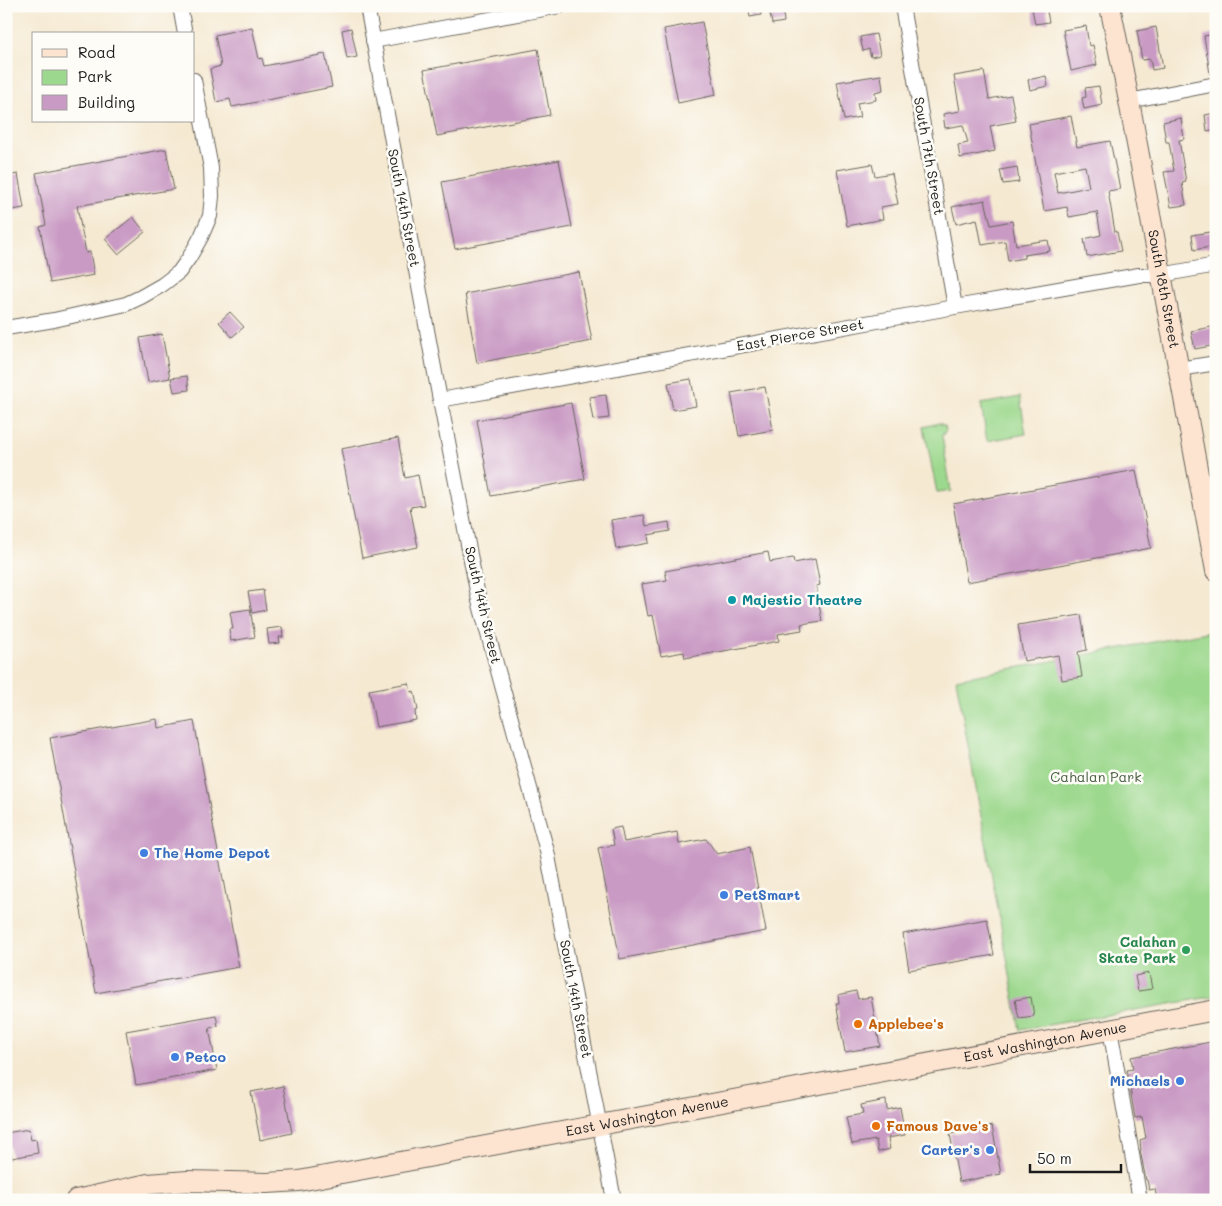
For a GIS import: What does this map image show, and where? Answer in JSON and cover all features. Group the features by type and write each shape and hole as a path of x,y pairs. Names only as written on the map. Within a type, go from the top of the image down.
{"street":[{"path":"180,6 185,32"},
{"name":"South 14th Street","path":"367,6 440,400 480,601 547,851 614,1200"},
{"path":"372,41 560,6"},
{"name":"South 17th Street","path":"902,6 956,306"},
{"name":"South 18th Street","path":"1110,6 1216,571"},
{"path":"1129,101 1216,84"},
{"path":"6,328 54,320 126,304 162,285 179,272 201,237 210,216 212,196 211,168 195,85"},
{"name":"East Pierce Street","path":"440,400 956,306 1139,275 1161,275 1216,265"},
{"path":"1179,370 1216,363"},
{"name":"East Washington Avenue","path":"76,1200 148,1184 188,1181 267,1183 299,1180 1216,1010"},
{"path":"1110,1029 1140,1200"}],"green space":[{"path":"1020,397 1026,434 987,441 981,404"},
{"path":"939,423 945,426 946,430 942,436 951,491 937,493 924,427"},
{"name":"Cahalan Park","path":"1212,631 1216,655 1216,996 1020,1030 956,679"}],"building":[{"path":"748,6 760,6 761,15 750,17"},
{"path":"1046,6 1049,22 1035,24 1032,8"},
{"path":"783,12 784,22 772,24 770,14"},
{"path":"702,22 716,95 678,103 664,29"},
{"path":"1086,26 1089,46 1093,45 1097,65 1071,71 1063,30"},
{"path":"252,27 259,59 262,58 264,66 325,54 332,87 232,107 230,99 216,102 210,69 221,66 215,35"},
{"path":"1156,27 1163,68 1152,70 1150,59 1142,60 1137,31"},
{"path":"351,28 357,57 347,59 342,30"},
{"path":"876,34 880,55 871,57 869,49 863,51 860,37"},
{"path":"1216,34 1216,73 1210,74 1204,36"},
{"path":"538,49 550,115 437,136 424,70"},
{"path":"984,71 989,99 1011,95 1016,121 990,126 995,151 960,158 958,145 968,143 963,125 945,128 943,114 960,111 954,76"},
{"path":"881,75 883,90 875,92 876,100 857,103 860,117 844,120 837,82"},
{"path":"1046,76 1048,86 1030,90 1028,80"},
{"path":"1099,86 1102,105 1084,109 1082,98 1086,97 1085,88"},
{"path":"1216,113 1216,129 1207,131 1205,115"},
{"path":"1071,116 1077,147 1110,141 1120,189 1108,191 1115,232 1117,232 1121,251 1087,257 1084,239 1101,235 1097,212 1069,217 1067,207 1044,211 1029,124","holes":["1085,166 1089,187 1058,193 1054,172"]},
{"path":"1181,118 1184,139 1179,140 1186,182 1182,183 1186,205 1171,207 1164,172 1174,171 1163,122"},
{"path":"166,149 174,189 77,206 86,253 90,252 94,275 50,283 40,227 46,225 36,173"},
{"path":"559,160 572,227 455,249 442,182"},
{"path":"872,164 875,176 892,173 898,204 881,207 883,219 847,226 837,170"},
{"path":"1017,167 1019,182 1003,184 1000,170"},
{"path":"18,174 24,208 6,211 6,176"},
{"path":"985,200 991,225 1012,221 1016,245 1048,240 1050,251 1024,255 1024,258 1008,261 1005,241 982,245 977,219 956,224 952,207"},
{"path":"133,217 145,232 118,254 105,239"},
{"path":"1216,231 1216,246 1194,250 1192,235"},
{"path":"579,272 592,341 477,363 465,294"},
{"path":"230,312 244,327 232,337 219,322"},
{"path":"1216,326 1216,345 1195,349 1191,331"},
{"path":"162,334 170,378 148,382 140,338"},
{"path":"187,376 189,390 174,392 171,378"},
{"path":"691,379 696,406 673,410 668,383"},
{"path":"765,387 773,430 739,436 731,393"},
{"path":"606,395 609,418 593,420 589,397"},
{"path":"571,403 585,479 491,496 477,420"},
{"path":"398,438 405,478 418,475 424,505 410,507 418,547 362,558 341,449"},
{"path":"1136,470 1151,548 967,582 953,504"},
{"path":"644,515 646,526 669,522 670,531 648,535 649,543 616,549 611,520"},
{"name":"Majestic Theatre","path":"768,552 770,562 793,558 794,563 815,559 820,585 816,586 822,621 801,624 802,630 778,634 779,641 685,658 684,652 661,656 653,615 648,616 642,584 667,580 665,571"},
{"path":"263,590 266,610 252,613 248,592"},
{"path":"250,609 255,637 231,641 229,629 233,629 230,612"},
{"path":"1081,615 1087,650 1078,652 1082,677 1062,680 1058,655 1024,661 1018,625"},
{"path":"282,627 283,637 279,637 280,643 269,644 267,629"},
{"path":"409,683 411,692 414,691 418,710 415,711 416,720 376,727 369,690"},
{"name":"The Home Depot","path":"157,719 158,728 194,721 239,967 96,993 50,738"},
{"path":"621,827 624,842 677,832 679,844 706,839 717,854 750,847 766,931 620,959 598,848 614,845 611,829"},
{"path":"987,919 994,955 909,970 903,934"},
{"path":"1149,973 1152,989 1138,991 1135,976"},
{"name":"Applebee's","path":"856,991 858,999 871,997 880,1046 845,1052 836,1003 839,1003 838,995"},
{"path":"1031,997 1034,1016 1019,1018 1015,1000"},
{"path":"216,1015 218,1026 209,1028 217,1070 136,1085 126,1031"},
{"path":"1216,1041 1216,1200 1157,1200 1155,1189 1149,1190 1140,1150 1140,1140 1146,1138 1142,1117 1135,1118 1127,1070 1133,1069 1131,1057"},
{"path":"283,1086 292,1133 260,1140 251,1092"},
{"name":"Famous Dave's","path":"886,1100 887,1110 900,1107 905,1135 888,1138 890,1149 878,1152 876,1140 852,1144 846,1117 863,1114 861,1105"},
{"path":"992,1126 1001,1174 959,1182 950,1134"},
{"path":"29,1129 31,1140 36,1139 38,1153 12,1158 9,1145 6,1146 6,1133"}],"place":[{"name":"Majestic Theatre","path":"732,600"},
{"name":"The Home Depot","path":"144,853"},
{"name":"PetSmart","path":"724,895"},
{"name":"Calahan Skate Park","path":"1186,950"},
{"name":"Applebee's","path":"858,1024"},
{"name":"Petco","path":"175,1057"},
{"name":"Michaels","path":"1180,1081"},
{"name":"Famous Dave's","path":"876,1126"},
{"name":"Carter's","path":"990,1150"}]}
